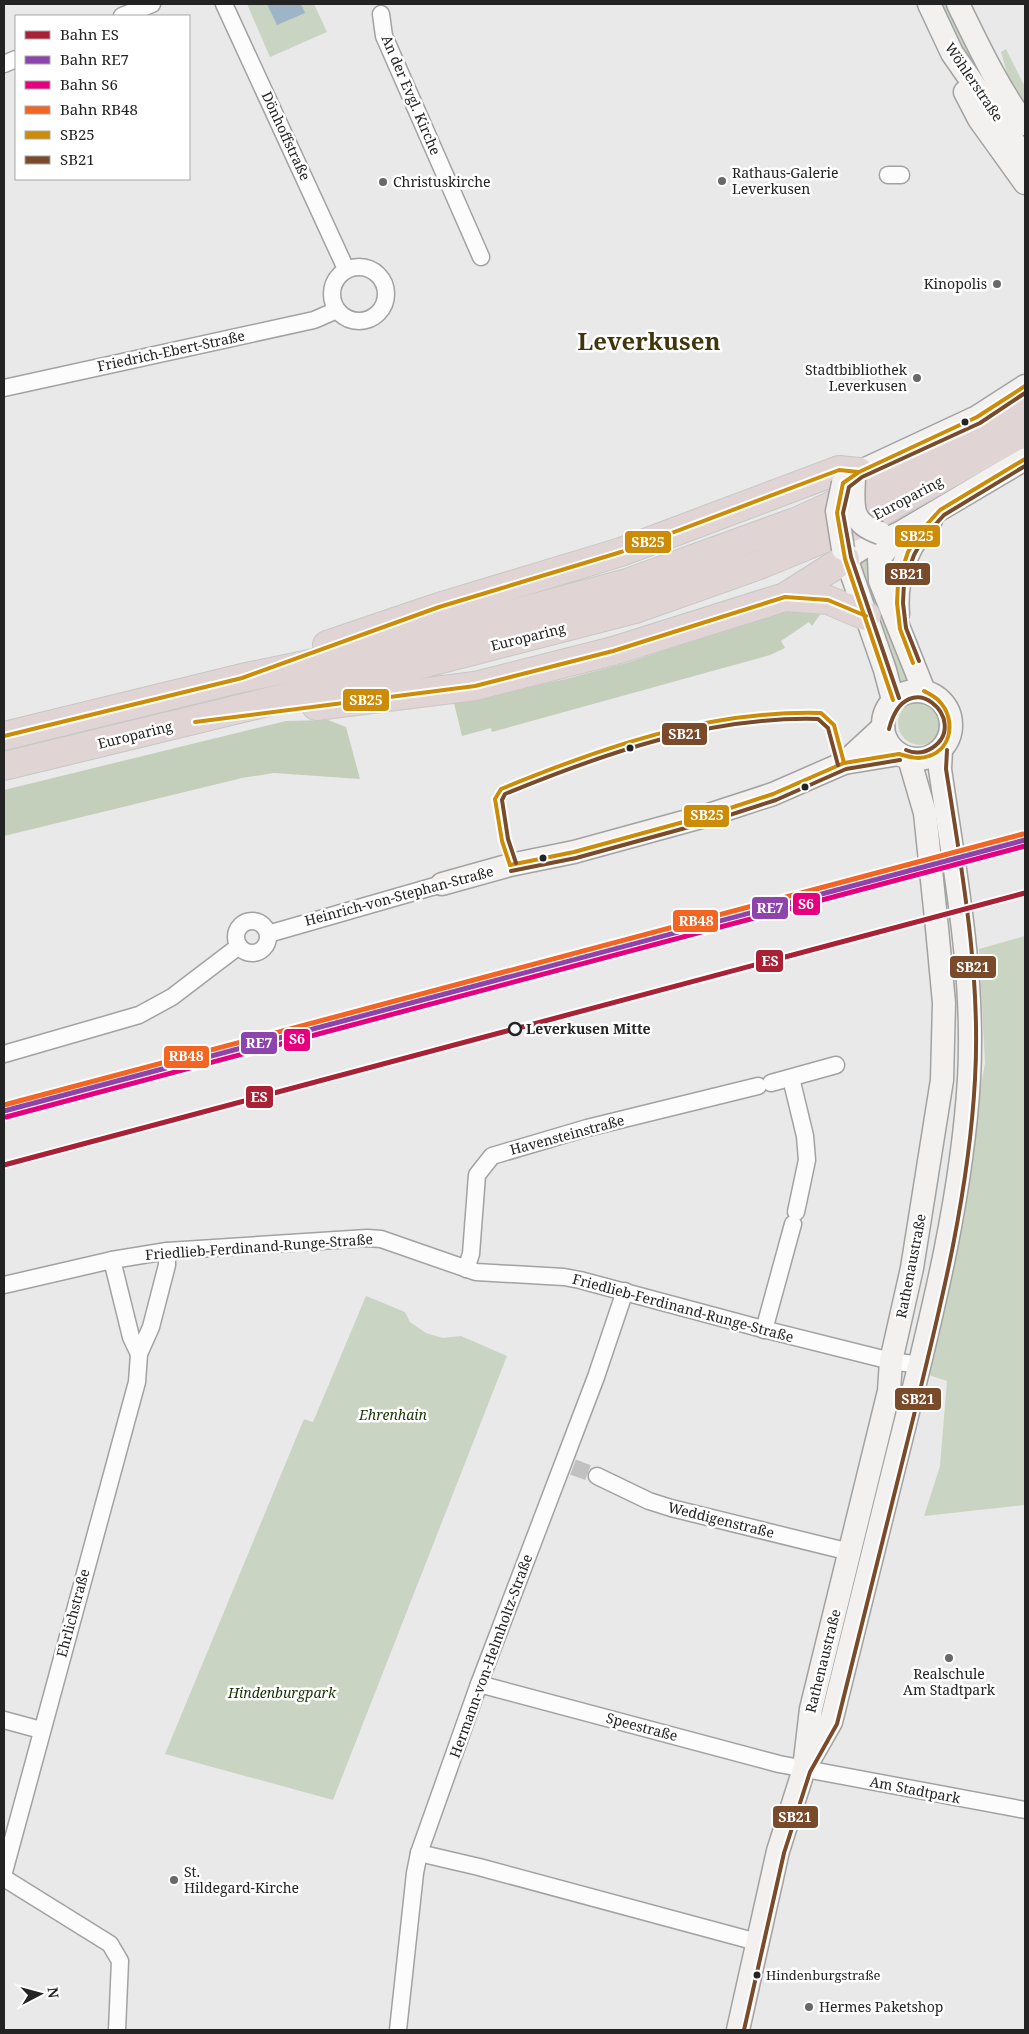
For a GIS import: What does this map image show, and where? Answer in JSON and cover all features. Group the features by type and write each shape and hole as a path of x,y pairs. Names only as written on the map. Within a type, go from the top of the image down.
{"highway":[{"name":"Europaring","path":"4,736 242,678 386,648 627,583 824,510 941,455 1025,404"},
{"name":"Europaring","path":"4,766 635,609 778,558 859,524 1025,430"},
{"path":"242,678 334,643 439,607 621,552 840,470 852,477"},
{"path":"183,723 475,686 613,651 785,597 844,554"},
{"path":"785,597 828,600 866,616"}],"main road":[{"name":"Wöhlerstraße","path":"929,4 952,54 957,74 970,103 1018,157"},
{"name":"Wöhlerstraße","path":"958,4 983,55 1025,124"},
{"path":"1018,157 1025,183"},
{"path":"893,700 885,670 844,554 837,511 852,477 977,417 1025,386"},
{"name":"Europaring","path":"844,554 866,546 889,533 940,510 1025,459"},
{"path":"852,477 855,516 868,528 889,533 879,559 880,581 924,691"},
{"path":"900,629 898,582 919,533 940,510"},
{"path":"924,691 935,696 944,704 950,715 951,728 948,740 941,750 926,758 904,756 889,744 882,727 886,710 893,700 907,692 924,691"},
{"name":"Heinrich-von-Stephan-Straße","path":"442,884 510,865 574,852 709,815 773,794 844,762 882,727"},
{"name":"Rathenaustraße","path":"804,1769 831,1722 920,1366 959,1178 969,1078 968,989 962,920 940,770 941,750"},
{"name":"Rathenaustraße","path":"738,2030 778,1851 804,1769 810,1715 889,1391 891,1361 913,1260 942,1080 944,1003 925,813 904,756"},
{"name":"Heinrich-von-Stephan-Straße","path":"844,762 904,756"}],"street":[{"path":"124,15 152,4"},
{"name":"Dönhoffstraße","path":"224,4 346,269"},
{"name":"An der Evgl. Kirche","path":"381,14 384,36 481,257"},
{"path":"364,266 380,275 387,291 386,300 383,308 369,320 351,320 337,310 332,292 334,283 346,269 364,266"},
{"name":"Friedrich-Ebert-Straße","path":"4,388 314,320 337,310"},
{"name":"Heinrich-von-Stephan-Straße","path":"268,934 442,884"},
{"path":"249,922 261,924 268,934 268,941 259,952 252,953 239,946 237,934 239,928 249,922"},
{"path":"4,1054 139,1015 172,997 239,946"},
{"name":"Havensteinstraße","path":"466,1269 471,1254 477,1175 492,1156 587,1128 836,1066"},
{"path":"764,1330 794,1218 807,1160 805,1136 791,1078"},
{"name":"Friedlieb-Ferdinand-Runge-Straße","path":"4,1285 112,1260 167,1251 381,1238 476,1272 564,1276 764,1330 891,1361 920,1366"},
{"name":"Ehrlichstraße","path":"4,1872 137,1382 139,1354 153,1318 167,1265 167,1251"},
{"name":"Ehrlichstraße","path":"112,1260 131,1337 139,1354"},
{"name":"Hermann-von-Helmholtz-Straße","path":"398,2030 415,1873 419,1853 479,1684 568,1465 625,1291"},
{"name":"Weddigenstraße","path":"597,1476 649,1501 671,1508 850,1552"},
{"name":"Speestraße","path":"479,1684 804,1769"},
{"path":"4,1720 41,1730"},
{"name":"Am Stadtpark","path":"804,1769 1025,1810"},
{"path":"419,1853 479,1866 757,1942"},
{"path":"4,1878 110,1944 116,1952 120,1970 117,2030"}],"green space":[{"path":"247,4 314,4 327,32 270,57"},
{"path":"939,4 949,4 987,78 981,85"},
{"path":"1006,49 1025,87 1025,106 1009,80 1001,52"},
{"path":"870,553 909,681 899,685 854,560"},
{"path":"793,608 824,609 812,626 809,622 781,641 785,648 770,655 492,732 491,728 462,736 454,703 566,679 626,663"},
{"path":"920,701 932,705 938,711 942,723 938,735 932,741 920,745 908,741 902,735 898,723 902,711 908,705"},
{"path":"328,720 346,727 360,779 274,773 242,778 4,836 4,790 286,721"},
{"path":"1025,936 1025,1505 924,1516 940,1466 947,1381 929,1375 985,1063 979,949"},
{"name":"Hindenburgpark","path":"366,1296 405,1312 410,1322 426,1333 443,1338 461,1336 507,1356 333,1800 165,1754 304,1419 313,1422"}],"water":[{"path":"267,4 301,4 305,13 277,25"}],"tunnel":[{"path":"573,1467 597,1476"}],"rail line":[{"name":"RB48","path":"4,1105 1023,834"},
{"name":"RE7","path":"4,1111 1025,840"},
{"name":"S6","path":"6,1117 1025,846"},
{"name":"ES","path":"4,1165 1025,893"}],"transit line":[{"name":"SB25","path":"893,700 845,559 837,513 843,483 859,472 977,417 1025,386"},
{"name":"SB21","path":"899,698 851,557 843,513 849,487 862,477 980,423 1025,393"},
{"name":"SB25","path":"913,663 900,629 897,603 898,582 908,552 919,533 940,510 1025,459"},
{"name":"SB21","path":"919,661 906,628 903,603 904,583 914,555 924,537 944,515 1025,466"},
{"name":"SB25","path":"4,736 242,678 439,607 621,552 839,470 859,472"},
{"name":"SB25","path":"195,722 475,686 613,651 785,597 828,600 866,616"},
{"name":"SB25","path":"899,754 914,758 929,756 937,752 947,740 949,724 945,709 937,699 924,691"},
{"name":"SB21","path":"889,729 898,709 909,699 921,698 932,703 941,712 945,724 942,737 932,748 919,752 906,750"},
{"name":"SB25","path":"510,865 502,841 495,799 501,789 578,759 657,734 738,718 779,714 821,713 834,725 844,763"},
{"name":"SB21","path":"516,863 508,839 502,800 505,794 620,751 658,740 738,724 818,719 828,728 838,765"},
{"name":"SB21","path":"744,2030 784,1853 810,1772 837,1724 934,1332 967,1164 975,1079 975,1001 969,923 946,769 947,750"},
{"name":"SB25","path":"510,865 574,852 709,815 773,794 844,763 899,754"},
{"name":"SB21","path":"511,871 576,858 711,821 776,800 846,769 900,760"}],"place":[{"name":"Rathaus-Galerie Leverkusen","path":"722,181"},
{"name":"Christuskirche","path":"383,182"},
{"name":"Kinopolis","path":"997,284"},
{"name":"Stadtbibliothek Leverkusen","path":"917,378"},
{"name":"Leverkusen Mitte","path":"515,1029"},
{"name":"Realschule Am Stadtpark","path":"949,1658"},
{"name":"St. Hildegard-Kirche","path":"174,1880"},
{"name":"Hindenburgstraße","path":"757,1975"},
{"name":"Hermes Paketshop","path":"809,2007"}],"district":[{"name":"Leverkusen","path":"649,342"}],"park label":[{"name":"Ehrenhain","path":"393,1415"}]}
